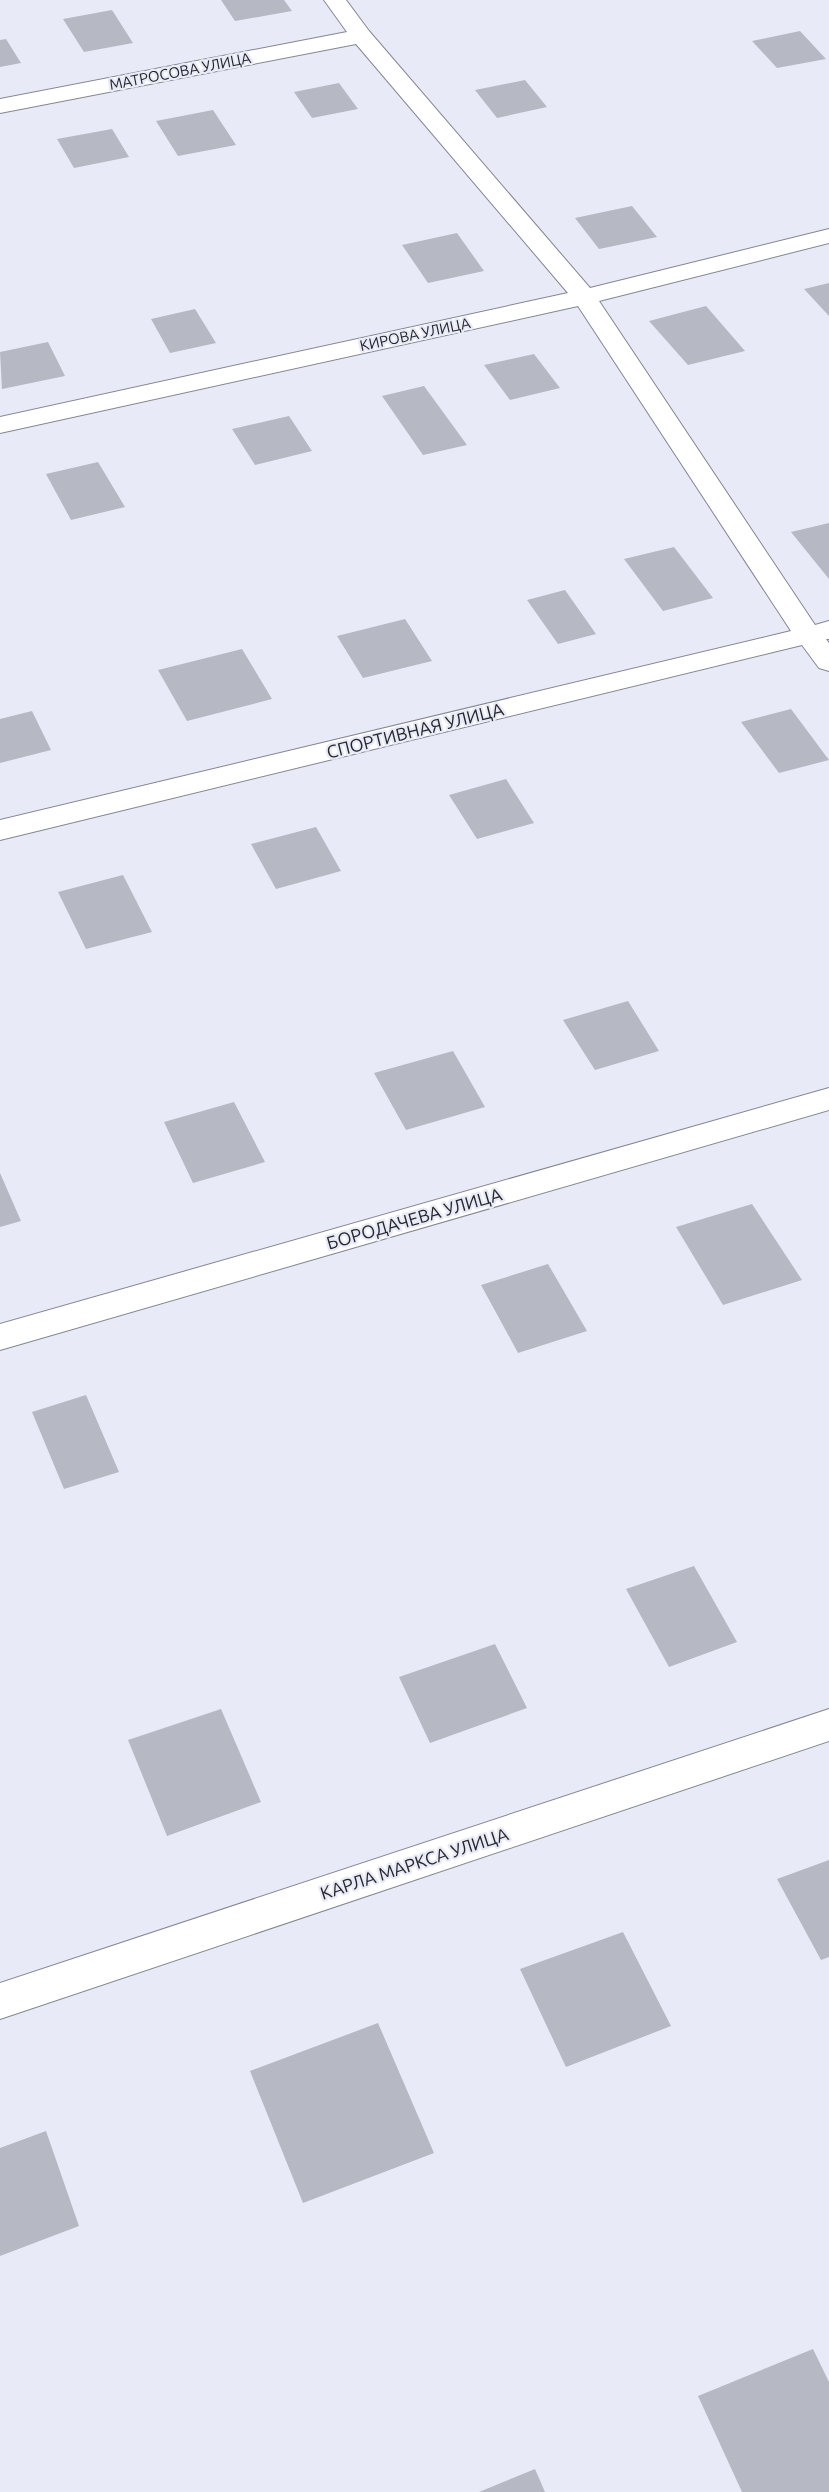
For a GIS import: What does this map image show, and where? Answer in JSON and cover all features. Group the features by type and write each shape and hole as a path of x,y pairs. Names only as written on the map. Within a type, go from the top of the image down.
{"street":[{"path":"335,0 361,36 584,297 819,633 829,662"},
{"name":"МАТРОСОВА УЛИЦА","path":"0,106 361,36"},
{"name":"КИРОВА УЛИЦА","path":"0,425 584,297 829,236"},
{"name":"СПОРТИВНАЯ УЛИЦА","path":"0,830 819,633"},
{"name":"БОРОДАЧЕВА УЛИЦА","path":"0,1337 829,1099"},
{"name":"КАРЛА МАРКСА УЛИЦА","path":"0,2001 829,1725"}],"building":[{"path":"221,0 284,0 292,11 235,21"},
{"path":"112,10 133,43 84,52 63,19"},
{"path":"800,31 826,59 777,68 752,41"},
{"path":"6,39 21,63 0,67 0,40"},
{"path":"525,80 547,107 497,118 475,90"},
{"path":"339,83 358,109 312,118 294,92"},
{"path":"213,110 236,145 178,156 156,121"},
{"path":"112,129 129,157 74,168 57,139"},
{"path":"632,206 657,237 599,249 575,218"},
{"path":"457,233 484,271 428,283 402,245"},
{"path":"829,283 829,316 804,289"},
{"path":"706,306 745,351 688,365 649,321"},
{"path":"195,309 216,343 170,353 151,319"},
{"path":"48,342 65,376 2,389 0,352"},
{"path":"534,354 560,388 510,400 484,365"},
{"path":"424,386 467,445 423,455 382,396"},
{"path":"289,416 312,451 255,465 232,429"},
{"path":"98,462 125,507 71,520 46,474"},
{"path":"829,523 829,579 791,532"},
{"path":"674,547 713,598 663,611 624,559"},
{"path":"565,590 596,634 558,644 527,600"},
{"path":"405,619 432,661 363,678 337,636"},
{"path":"242,649 272,699 187,721 158,670"},
{"path":"791,709 829,760 779,773 741,722"},
{"path":"32,711 51,750 0,763 0,719"},
{"path":"506,779 534,823 477,839 449,795"},
{"path":"316,827 341,871 276,889 251,844"},
{"path":"123,875 152,932 86,949 58,892"},
{"path":"628,1001 659,1051 595,1070 563,1020"},
{"path":"453,1051 485,1107 406,1130 374,1073"},
{"path":"234,1102 265,1162 193,1183 164,1122"},
{"path":"0,1173 21,1221 0,1227"},
{"path":"752,1204 802,1280 723,1305 676,1227"},
{"path":"548,1264 587,1331 518,1353 481,1285"},
{"path":"86,1395 119,1472 64,1489 32,1412"},
{"path":"694,1566 737,1642 669,1667 626,1589"},
{"path":"495,1644 527,1708 430,1743 399,1677"},
{"path":"221,1709 261,1802 167,1836 128,1740"},
{"path":"829,1860 829,1957 821,1960 777,1879"},
{"path":"623,1932 671,2026 566,2067 520,1969"},
{"path":"378,2023 434,2153 303,2203 250,2071"},
{"path":"46,2131 79,2226 0,2256 0,2148"},
{"path":"813,2349 829,2382 829,2492 742,2492 698,2396"},
{"path":"535,2469 545,2492 479,2492"}]}
